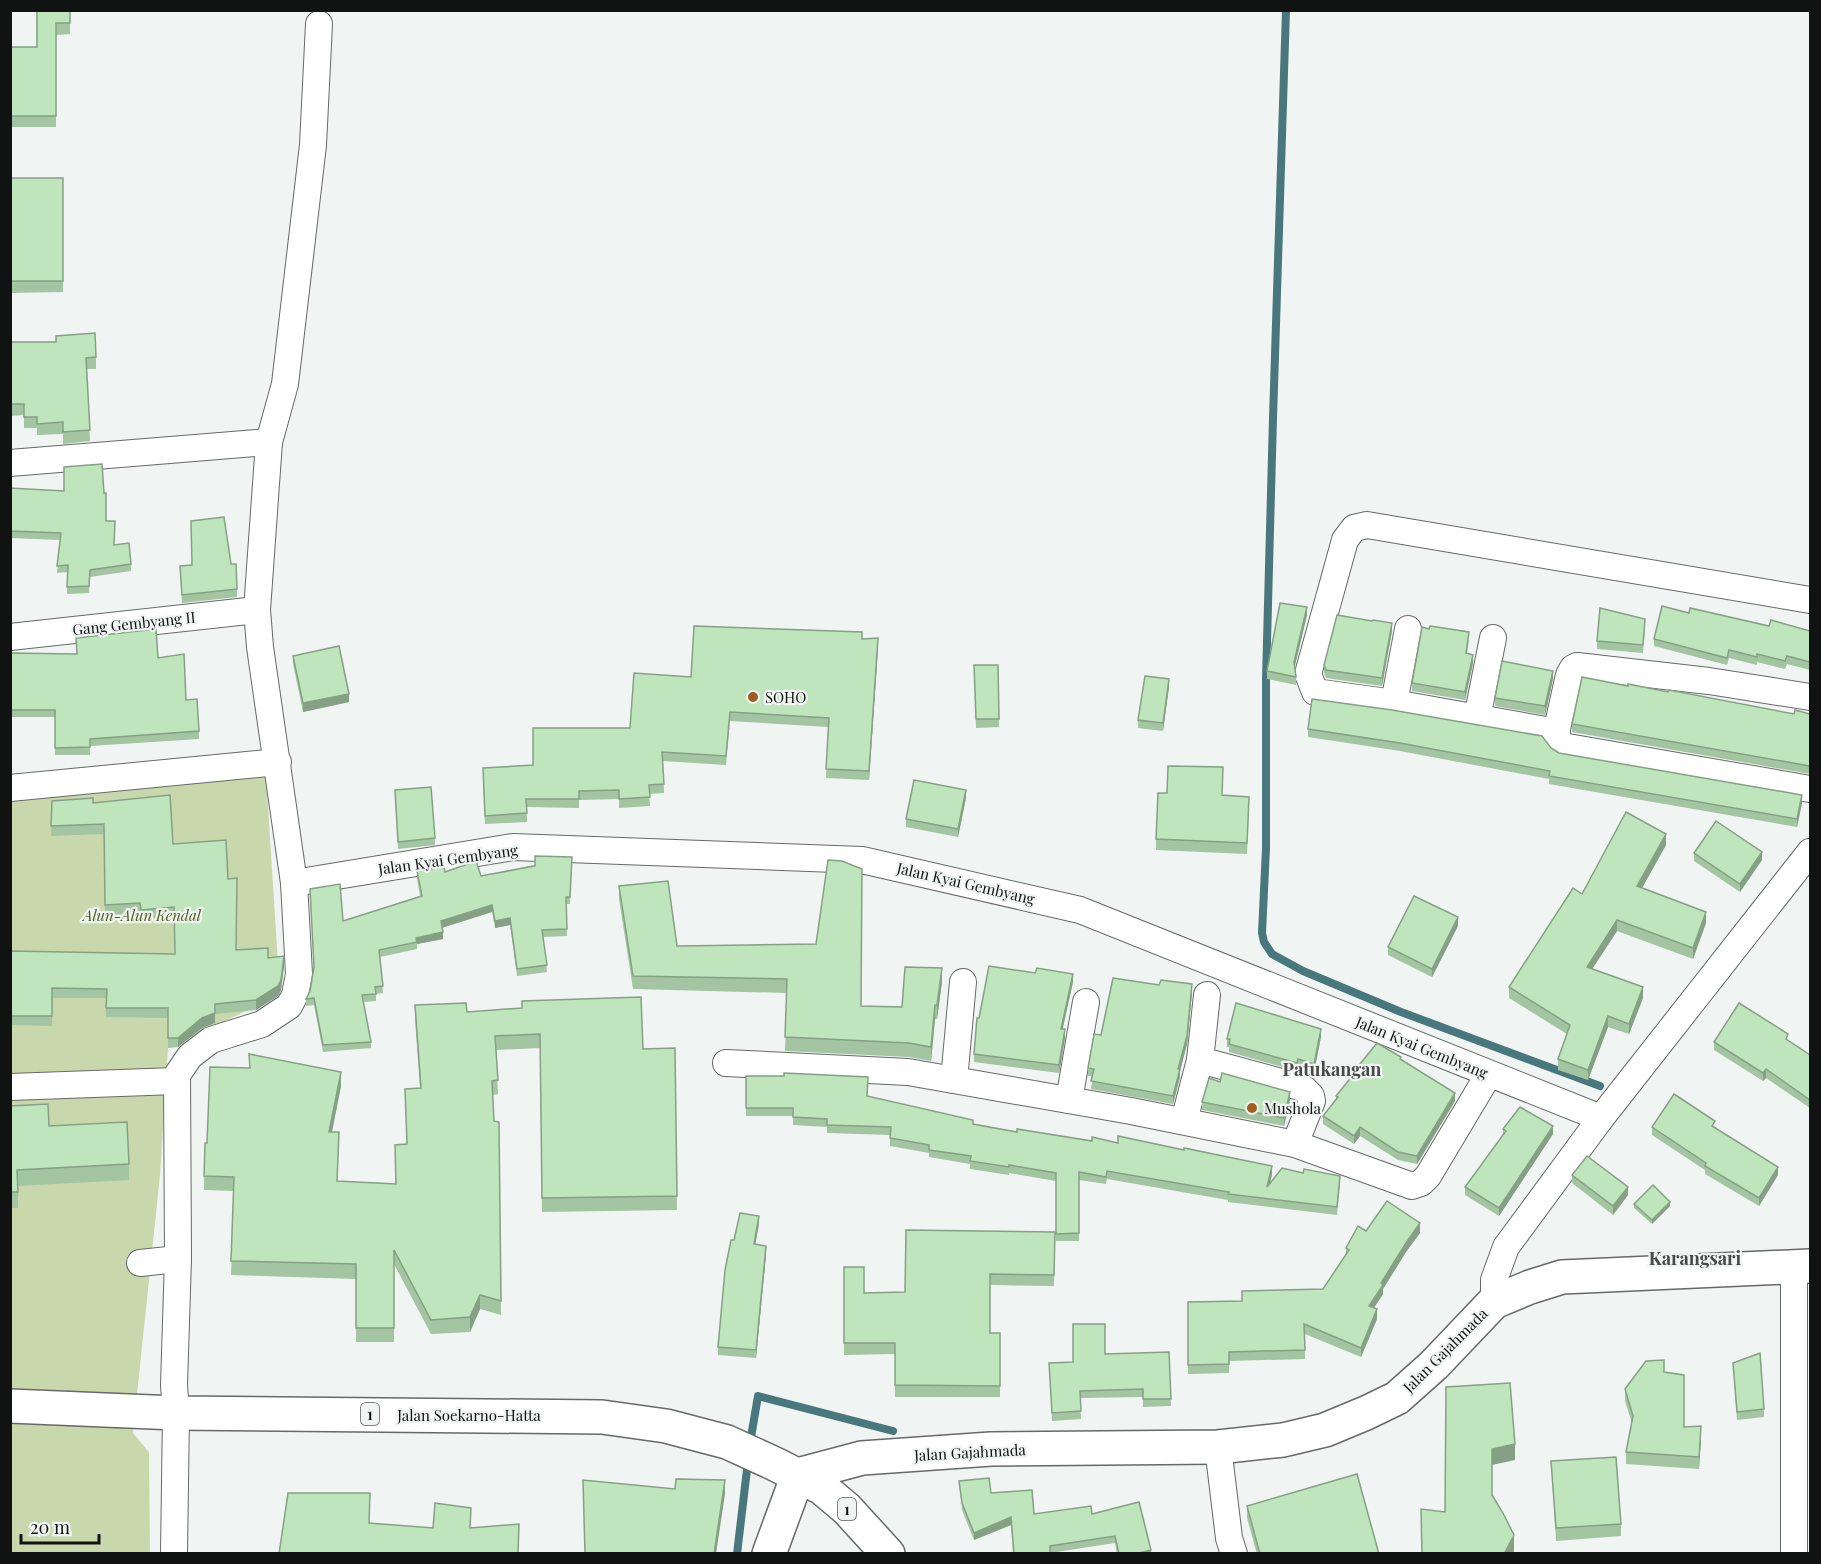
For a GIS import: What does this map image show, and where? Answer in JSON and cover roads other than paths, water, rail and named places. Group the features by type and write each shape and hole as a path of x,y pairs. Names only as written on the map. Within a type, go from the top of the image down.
{"main road":[{"name":"Jalan Gajahmada","path":"787,1469 862,1458 934,1453 1102,1447 1218,1447 1283,1440 1325,1430 1397,1398 1434,1365 1494,1302 1530,1287 1562,1277 1801,1267"},
{"name":"Jalan Soekarno-Hatta","path":"10,1406 176,1413 602,1417 666,1426 727,1442 787,1469 822,1488 847,1509 888,1554"},
{"path":"769,1554 787,1469"}],"street":[{"path":"174,1554 176,1413 174,1385 178,1259 177,1075 190,1056 211,1040 262,1024 289,1006 295,996 299,974 294,883 260,647 257,610 269,442 285,384 311,167 319,24"},
{"path":"10,463 269,442"},
{"path":"1557,732 1394,703 1315,692 1308,674 1345,540 1354,528 1367,525 1810,600"},
{"name":"Gang Gembyang II","path":"10,637 257,610"},
{"path":"1394,703 1408,629"},
{"path":"1477,718 1493,638"},
{"path":"1810,697 1709,681 1577,666 1569,675 1555,738 1562,746 1810,789"},
{"path":"10,788 278,762"},
{"name":"Jalan Kyai Gembyang","path":"294,883 513,847 862,860 1080,910 1601,1118"},
{"path":"1494,1302 1494,1280 1506,1247 1601,1118 1810,852"},
{"path":"954,1080 963,982"},
{"path":"1184,1121 1200,1060 1207,995"},
{"path":"1069,1100 1086,1002"},
{"path":"1200,1060 1303,1088 1308,1092 1312,1101 1295,1144"},
{"path":"726,1063 908,1072 1069,1100 1295,1144 1412,1186 1421,1183 1428,1176 1489,1074"},
{"path":"10,1087 176,1081"},
{"path":"140,1263 178,1259"},
{"path":"1794,1554 1794,1281 1801,1267"},
{"path":"1218,1447 1229,1538 1234,1554"}],"waterway":[{"path":"1286,10 1266,679 1266,848 1262,933 1264,942 1272,954 1303,971 1401,1012 1600,1086"},
{"path":"750,1443 758,1396 893,1431"},
{"path":"737,1554 748,1461"}],"place":[{"name":"SOHO","path":"753,697"},
{"name":"Mushola","path":"1252,1108"}],"district":[{"name":"Patukangan","path":"1332,1069"},
{"name":"Karangsari","path":"1695,1258"}],"park label":[{"name":"Alun-Alun Kendal","path":"142,915"}]}
